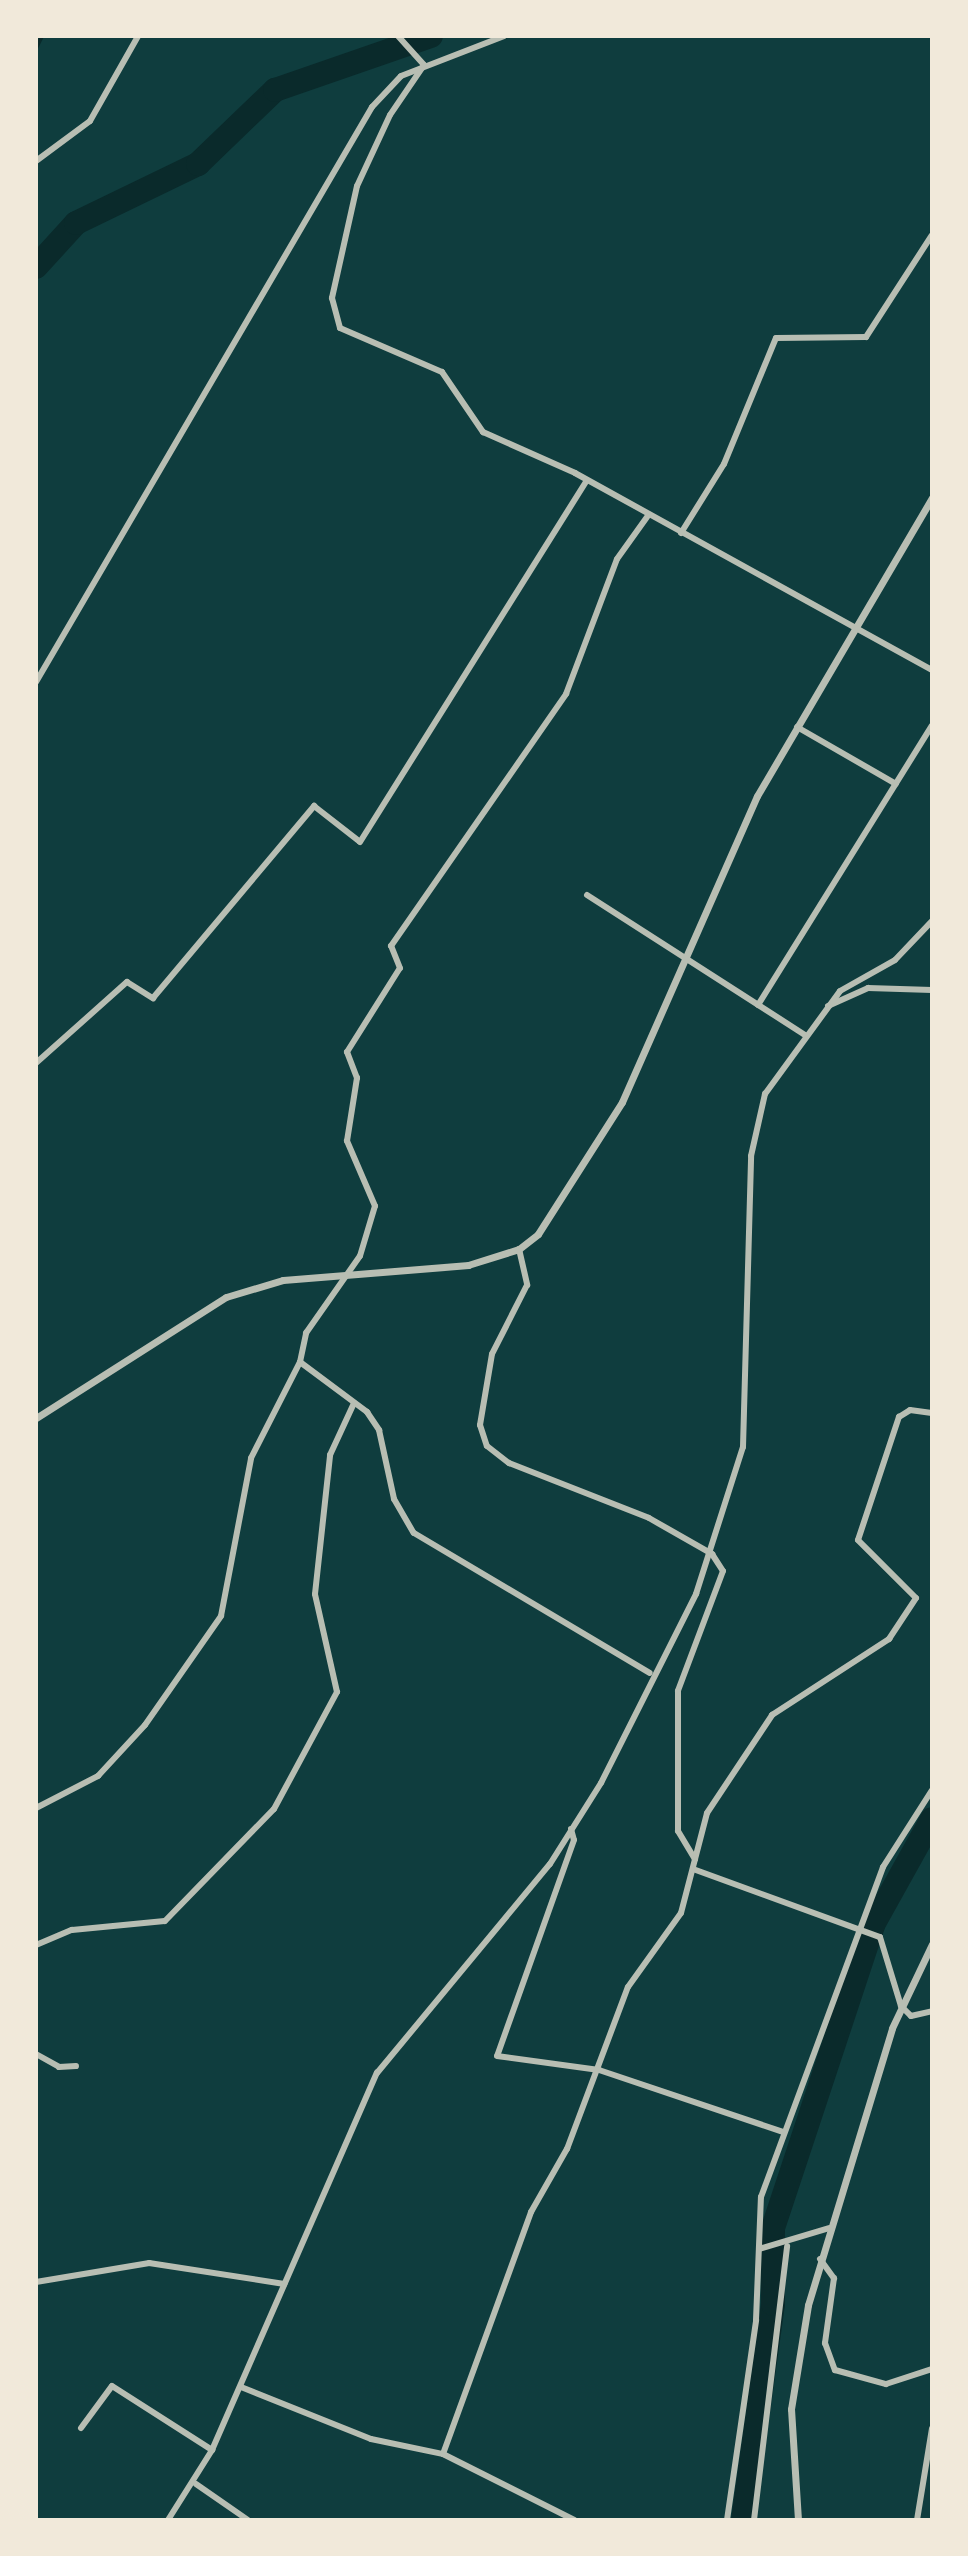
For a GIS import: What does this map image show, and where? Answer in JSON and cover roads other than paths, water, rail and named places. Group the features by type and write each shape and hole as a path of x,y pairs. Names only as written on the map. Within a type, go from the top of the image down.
{"street":[{"path":"36,161 90,121 138,36"},
{"path":"36,682 132,510 289,260 332,166 385,91 424,65 504,36"},
{"path":"399,37 424,65"},
{"path":"424,65 390,115 357,186 331,317 340,328 442,372 483,432 587,480 647,517 858,624 932,670"},
{"path":"681,533 724,464 776,338 866,337 932,235"},
{"path":"36,1063 127,982 153,998 314,806 360,842 587,480"},
{"path":"36,1418 226,1297 283,1280 351,1272 468,1265 519,1249 553,1219 596,1149 687,955 717,878 797,727 932,498"},
{"path":"36,1808 98,1776 145,1725 221,1616 251,1458 300,1362 306,1333 351,1272 376,1198 349,1153 357,1078 347,1052 400,968 391,946 566,694 617,559 647,517"},
{"path":"758,1005 932,726"},
{"path":"797,727 896,784"},
{"path":"587,895 687,955 805,1035"},
{"path":"168,2520 196,2484 212,2450 377,2073 571,1829 614,1758 650,1673 712,1554 733,1495 750,1386 756,1124 778,1068 847,985 895,960 932,921"},
{"path":"828,1006 868,988 932,990"},
{"path":"519,1249 527,1285 492,1354 480,1425 487,1446 509,1463 636,1512 712,1554 723,1582 687,1657 676,1709 678,1831 695,1859"},
{"path":"300,1362 354,1403 379,1430 394,1499 414,1533 650,1673"},
{"path":"36,1945 72,1930 165,1921 274,1809 337,1692 315,1594 330,1455 354,1403"},
{"path":"443,2454 531,2212 599,2070 628,1987 672,1929 693,1869 707,1813 772,1715 903,1624 916,1591 858,1540 899,1417 910,1410 932,1413"},
{"path":"727,2520 756,2320 763,2249 758,2211 783,2132 857,1929 883,1867 932,1790"},
{"path":"571,1829 574,1840 497,2056 599,2070 783,2132"},
{"path":"693,1869 876,1935 886,1943 901,2006 911,2016 932,2011"},
{"path":"798,2520 791,2409 819,2259 901,2006 932,1944"},
{"path":"36,2054 59,2067 76,2066"},
{"path":"763,2249 784,2247 829,2228"},
{"path":"754,2520 784,2247"},
{"path":"819,2259 834,2278 825,2343 835,2370 886,2384 932,2369"},
{"path":"36,2282 149,2263 284,2284"},
{"path":"81,2428 112,2386 212,2450"},
{"path":"241,2387 371,2439 443,2454 574,2520"},
{"path":"917,2520 932,2428"},
{"path":"196,2484 248,2520"}],"waterway":[{"path":"36,48 42,36"},
{"path":"36,267 76,223 198,164 275,90 431,36"},
{"path":"743,2520 773,2304 773,2228 873,1925 932,1819"}]}
